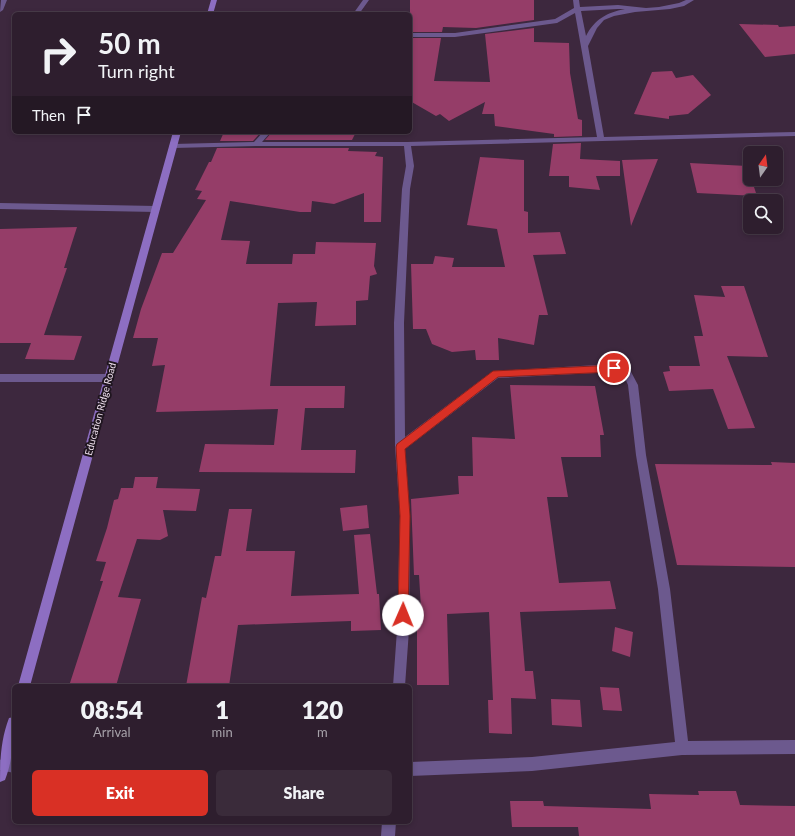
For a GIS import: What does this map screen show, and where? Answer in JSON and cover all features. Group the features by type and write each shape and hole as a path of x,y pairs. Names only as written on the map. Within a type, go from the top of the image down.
{"main road":[{"path":"211,12 214,0"},
{"name":"Education Ridge Road","path":"25,684 176,134"},
{"path":"6,769 12,734"}],"street":[{"path":"0,10 4,0"},
{"path":"357,12 366,0"},
{"path":"576,0 601,139"},
{"path":"584,45 595,26 602,19 626,12 672,6 691,0"},
{"path":"412,35 455,35 557,21 577,9 618,6 644,9"},
{"path":"256,144 265,134"},
{"path":"173,146 256,144 407,144 795,134"},
{"path":"399,684 403,630 405,516 400,447 400,323 406,189 410,166 407,144"},
{"path":"0,206 156,209"},
{"path":"400,447 496,374 614,368 627,373 633,385 641,455 664,589 682,748"},
{"path":"0,378 109,378"},
{"path":"412,769 532,764 682,748 795,747"},
{"path":"388,836 389,824"}],"building":[{"path":"410,0 534,0 534,20 476,28 443,27 442,32 412,32 412,12 410,12"},
{"path":"739,24 778,25 779,27 795,26 795,54 765,57"},
{"path":"534,28 534,42 569,43 570,73 578,119 582,120 582,136 554,137 554,134 495,126 494,114 482,114 485,102 449,121 440,114 436,116 412,102 412,38 441,38 434,81 490,82 485,34"},
{"path":"672,71 676,78 693,75 711,95 688,114 669,116 669,119 634,114 652,72"},
{"path":"223,134 259,134 253,141 220,141"},
{"path":"270,134 355,134 352,140 265,140"},
{"path":"581,143 580,159 620,161 620,176 596,176 600,190 569,187 569,176 549,176 553,144"},
{"path":"217,148 349,148 348,151 377,152 375,156 383,157 381,222 364,222 364,193 334,204 312,201 311,212 300,212 230,201 221,240 250,241 246,264 292,264 293,254 315,254 316,242 376,243 374,266 377,274 370,276 368,300 356,301 356,325 315,326 317,302 278,303 270,386 345,386 344,408 305,408 301,450 356,450 355,473 199,472 205,444 274,445 278,409 156,412 165,365 152,366 158,338 133,338 141,309 162,253 173,253 206,200 197,199 202,191 195,190"},
{"path":"480,157 524,160 524,211 528,212 528,233 560,232 566,254 533,255 548,315 539,315 534,345 498,338 499,360 476,360 475,350 452,352 432,344 426,329 413,329 411,264 433,264 435,256 454,258 452,267 505,267 497,229 467,225"},
{"path":"658,159 631,226 622,160"},
{"path":"690,163 743,166 743,186 754,186 756,194 743,194 743,195 697,193"},
{"path":"77,227 64,268 67,268 44,335 82,336 74,360 25,359 31,343 0,343 0,229"},
{"path":"721,286 744,286 768,357 727,356 755,428 728,429 713,389 669,391 663,372 670,371 669,366 700,366 694,336 703,336 694,295 725,297"},
{"path":"510,385 595,386 604,435 600,435 601,457 561,457 568,497 547,497 559,583 610,581 616,609 520,612 525,671 533,671 536,699 511,698 512,734 489,733 488,700 493,700 489,612 447,614 449,685 417,685 417,625 422,625 419,575 414,575 411,499 459,494 458,476 473,476 472,437 515,439"},
{"path":"771,462 795,463 795,567 677,565 655,464 772,465"},
{"path":"135,477 158,477 156,488 200,489 196,511 163,510 168,536 160,540 137,539 118,597 141,599 117,684 70,684 103,581 100,581 106,562 96,561 107,528 114,500 118,499 121,488 133,488"},
{"path":"367,505 369,528 343,531 340,508"},
{"path":"229,509 252,509 246,551 295,551 291,596 359,594 354,535 370,534 377,594 379,594 381,630 351,631 351,621 238,625 229,684 186,684 202,597 206,598 215,556 221,556"},
{"path":"615,627 633,632 630,657 612,651"},
{"path":"600,687 619,688 622,711 603,710"},
{"path":"551,699 580,700 582,727 552,725"},
{"path":"698,791 736,791 740,805 795,806 795,836 579,836 578,827 512,827 510,801 543,801 544,806 651,809 649,794 699,795"}],"route":[{"path":"403,615 405,516 400,447 496,374 614,368"}]}
